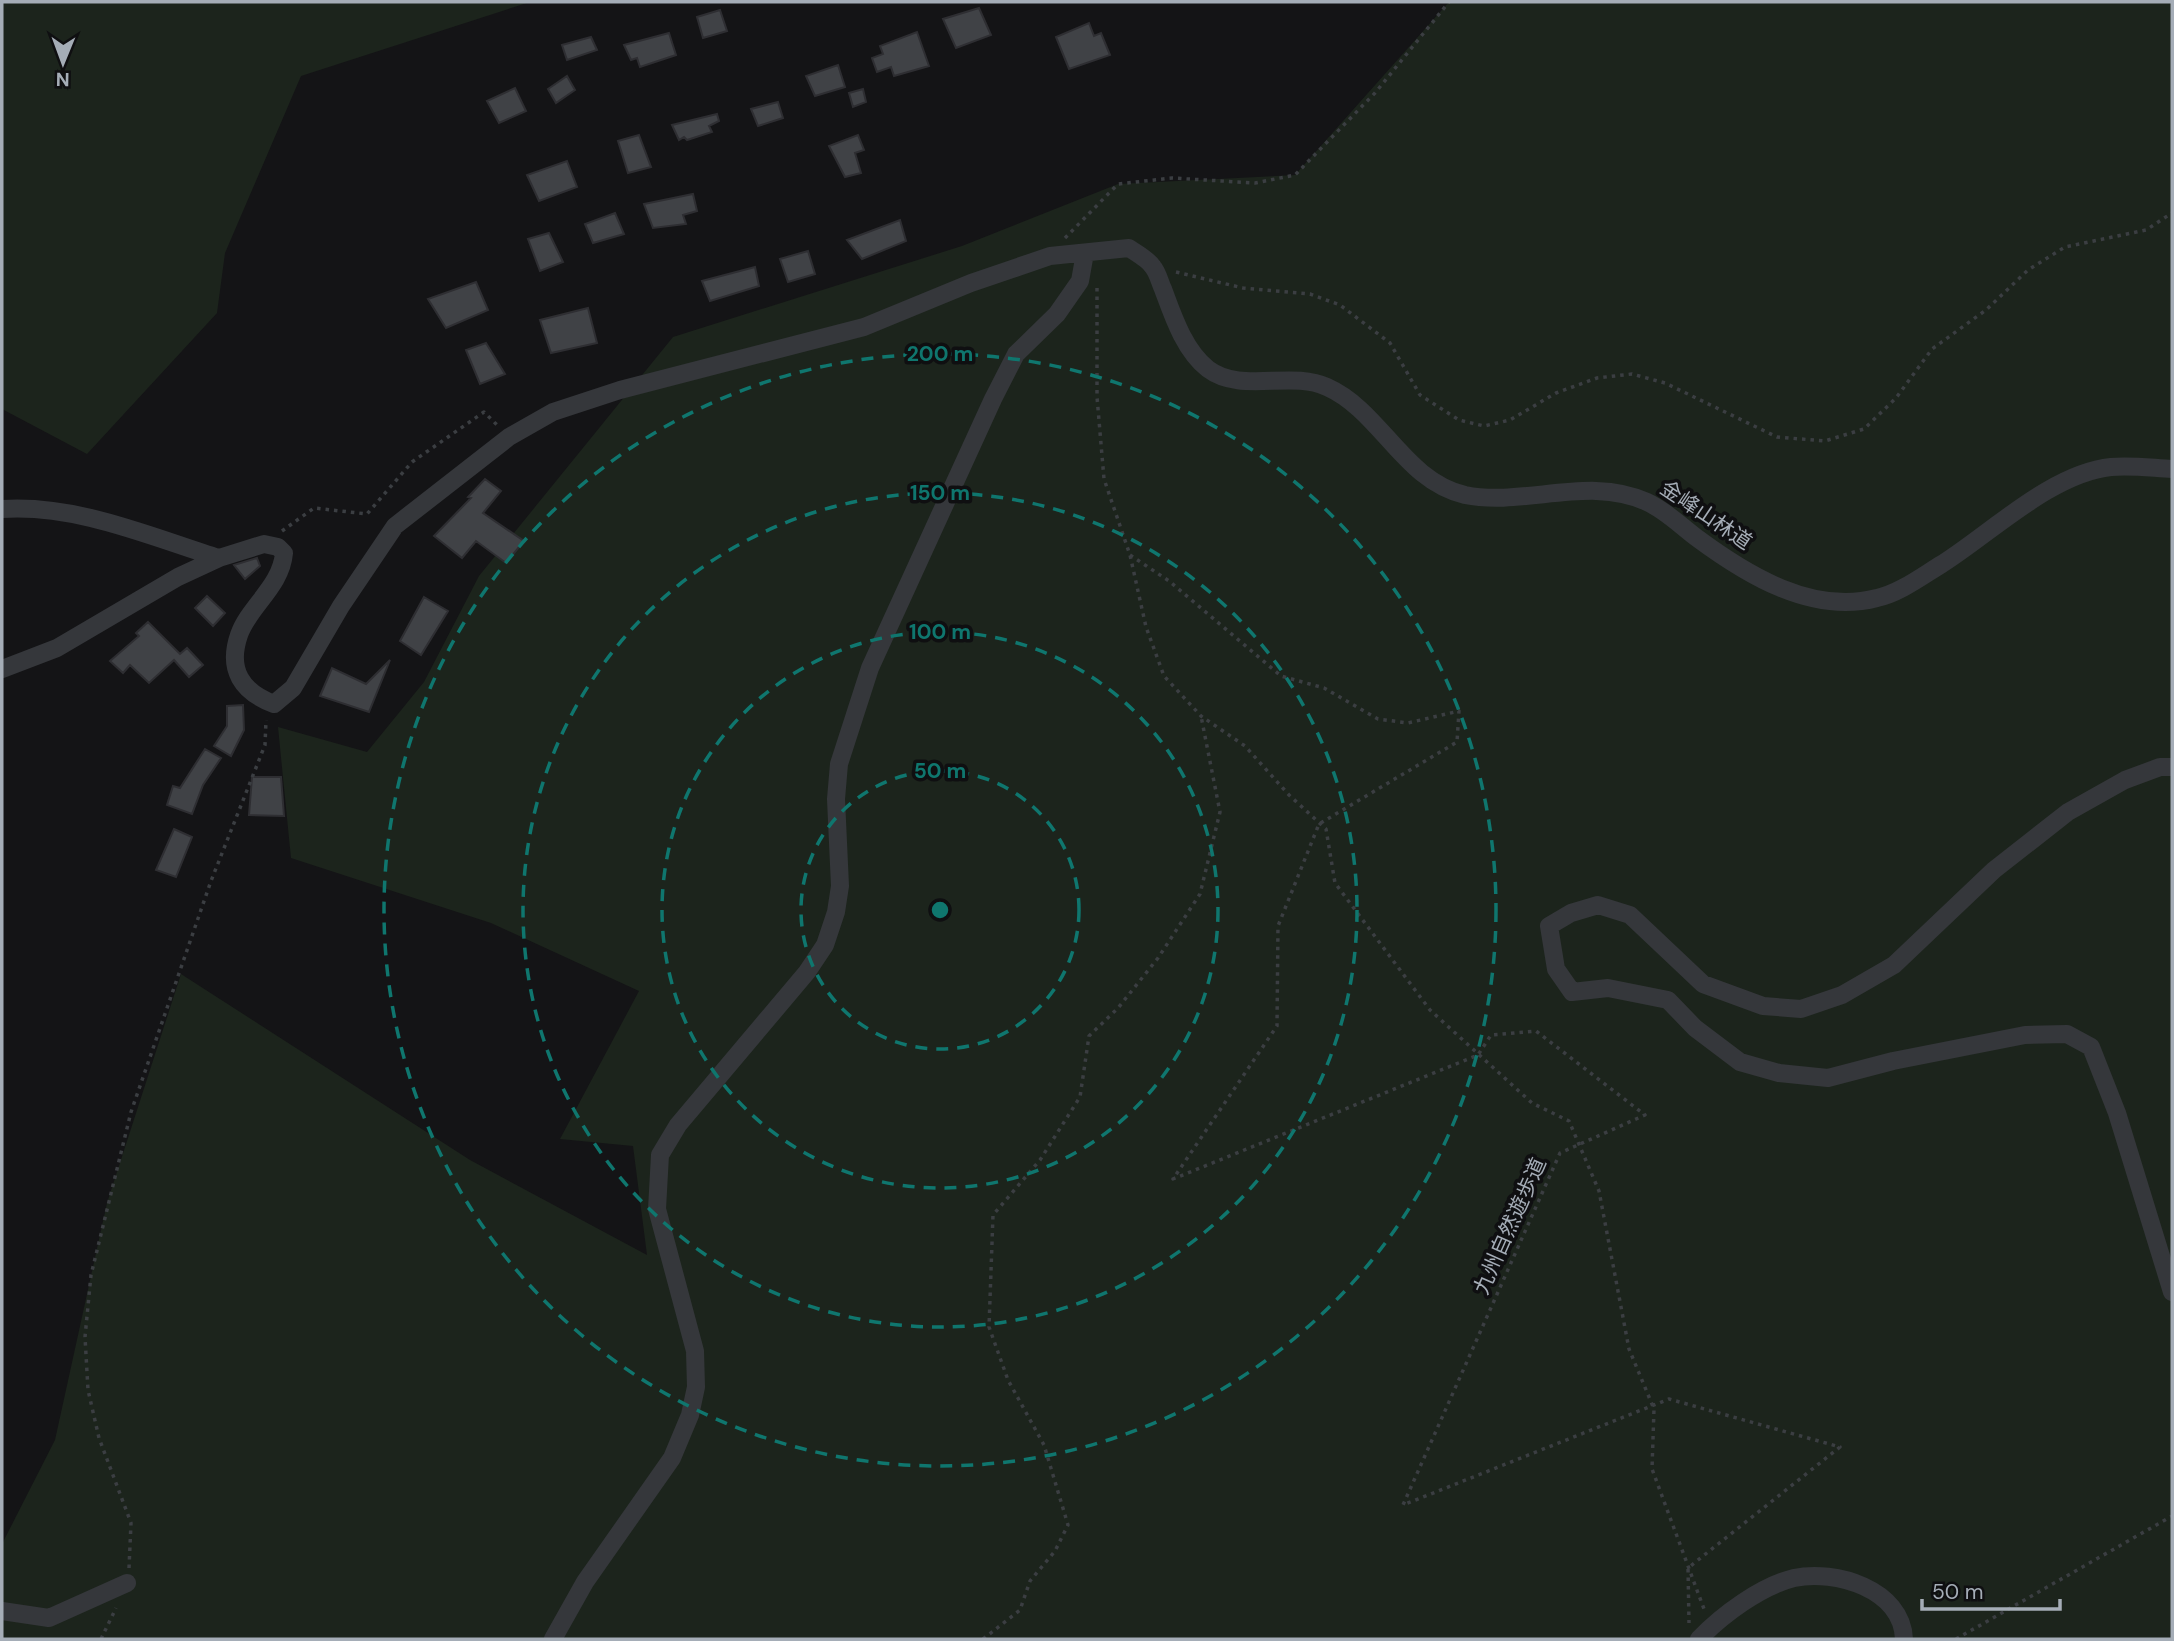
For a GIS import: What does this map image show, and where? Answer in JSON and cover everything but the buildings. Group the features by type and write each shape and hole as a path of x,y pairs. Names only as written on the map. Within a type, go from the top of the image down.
{"street":[{"path":"2,669 57,648 178,577 219,558 264,544 278,547 284,554 283,562 269,592 239,634 235,661 240,680 254,697 274,704 293,688 341,606 395,526 509,438 553,412 620,390 864,327 971,283 1051,256 1129,248 1153,267"},
{"path":"552,1639 577,1595 672,1458 690,1415 696,1387 695,1351 657,1209 660,1155 678,1125 807,972 825,945 836,912 840,886 836,799 839,764 870,668 998,387 1016,354 1057,314 1080,281 1091,252"},
{"name":"金峰山林道","path":"1153,267 1182,336 1208,369 1239,380 1309,380 1354,401 1415,468 1448,490 1468,496 1621,493 1649,502 1719,554 1769,583 1800,595 1842,603 1878,598 1908,585 2034,500 2079,475 2111,467 2172,469"},
{"path":"2,509 30,507 65,513 146,533 219,558"},
{"path":"2172,767 2160,766 2125,780 2068,812 1994,870 1894,965 1842,995 1801,1009 1763,1006 1703,984 1630,915 1598,905 1571,913 1549,926 1556,969 1572,992 1608,988 1668,1000 1695,1028 1740,1062 1779,1073 1828,1078 1893,1061 2025,1035 2067,1034 2091,1047 2118,1113 2172,1292"},
{"path":"1700,1631 1760,1593 1795,1578 1848,1579 1871,1587 1890,1606 1904,1639"},
{"path":"2,1611 49,1618 127,1583"}],"path":[{"path":"1051,256 1074,225 1118,184 1172,178 1255,183 1295,175 1375,93 1449,2"},
{"path":"1153,267 1242,288 1310,294 1340,305 1390,343 1420,395 1459,420 1484,426 1510,420 1556,394 1597,378 1632,374 1665,383 1777,437 1825,441 1864,429 1896,398 1932,349 1986,310 2028,270 2065,247 2146,230 2172,213"},
{"path":"1091,252 1097,397 1104,479 1130,555 1146,627 1164,676 1201,716 1245,746 1289,795 1326,829 1335,883 1430,1010 1532,1103 1569,1121 1599,1191 1629,1349 1652,1406 1652,1469 1688,1568 1700,1631"},
{"path":"264,544 314,508 367,514 412,462 484,412 509,438"},
{"name":"九州自然遊歩道","path":"1130,555 1169,581 1281,676 1324,688 1378,719 1408,723 1459,712 1457,742 1319,824 1278,926 1277,1026 1173,1179 1478,1055 1491,1035 1536,1031 1646,1115 1560,1153 1403,1505 1669,1399 1840,1447 1688,1568"},
{"path":"103,1638 127,1583 132,1546 131,1523 99,1437 88,1390 85,1337 91,1275 131,1112 211,881 265,745 267,709 274,704"},
{"path":"984,1639 1020,1610 1030,1581 1055,1551 1068,1525 1044,1445 1008,1380 989,1327 993,1215 1040,1160 1080,1097 1089,1036 1118,1008 1158,958 1200,894 1220,812 1201,716"},
{"path":"1956,1639 2172,1516"},
{"path":"1688,1568 1700,1631"}],"shaded area":[{"path":"2,2 530,2 301,76 225,253 217,313 87,454 2,409"},
{"path":"1449,2 2172,2 2172,1639 2,1639 2,1544 55,1440 107,1203 181,974 470,1160 647,1255 633,1146 560,1139 639,991 491,923 291,858 278,727 367,752 424,682 479,576 673,337 962,246 1118,184 1295,175"}]}
